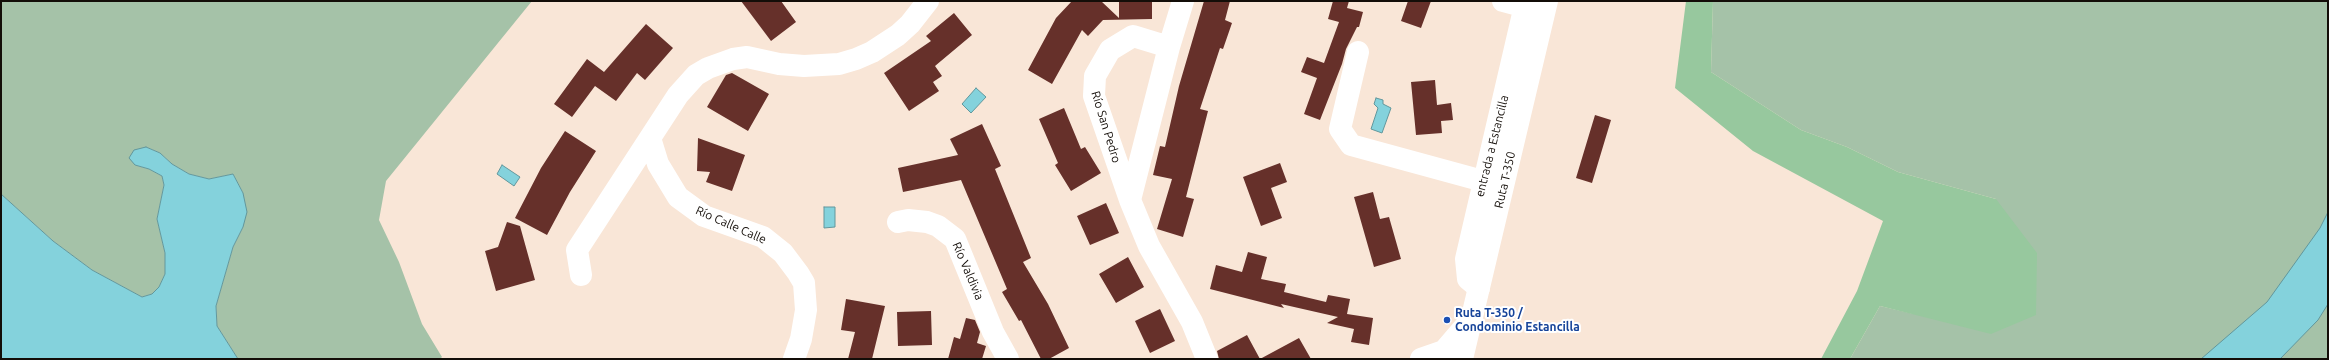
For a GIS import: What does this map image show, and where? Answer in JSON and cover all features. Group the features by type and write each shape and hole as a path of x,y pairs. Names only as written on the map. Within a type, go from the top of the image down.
{"street":[{"path":"581,274 577,250 687,84 708,68 733,59 747,57 779,64 804,66 833,64 856,59 872,52 898,35 910,24 928,1"},
{"name":"Río San Pedro","path":"1130,200 1169,47 1183,1"},
{"path":"1502,1 1526,4"},
{"name":"Ruta T-350","path":"1462,359 1547,1"},
{"name":"entrada a Estancilla","path":"1479,288 1468,279 1466,259 1483,181 1526,4"},
{"name":"Río San Pedro","path":"1169,47 1134,36 1110,50 1095,76 1094,96 1130,200 1148,246 1192,322 1207,359"},
{"path":"1358,52 1340,130 1351,145 1483,181"},
{"name":"Río Calle Calle","path":"650,138 658,164 678,197 704,216 763,237 783,253 798,272 804,283 806,310 802,339 794,359"},
{"name":"Río Valdivia","path":"898,222 908,220 927,222 942,228 955,239 994,332 1008,359"},
{"path":"1421,359 1444,351 1450,347 1473,315"}],"green space":[{"path":"1,1 532,1 386,181 379,220 399,262 422,324 442,357 440,359 238,359 217,326 216,306 233,247 243,227 243,193 233,174 209,179 189,174 172,164 160,153 146,147 135,165 149,169 162,176 164,185 157,219 165,253 165,274 159,287 152,294 142,297 92,270 53,241 1,194"},
{"path":"1686,1 1713,1 1711,72 1801,130 1847,147 1898,172 1996,199 2037,253 2036,315 1991,334 1880,306 1850,359 1821,359 1857,291 1883,221 1753,151 1675,88"},
{"path":"1713,1 2328,1 2328,359 1850,359 1880,306 1914,314 1996,199 1898,172 1847,147 1801,130 1711,72"}],"water":[{"path":"976,88 986,97 971,113 962,104"},
{"path":"1376,98 1383,100 1383,104 1391,108 1382,133 1371,129 1378,108 1374,104"},
{"path":"146,147 160,153 172,164 189,174 209,179 233,174 243,193 247,212 243,227 233,247 216,306 217,326 238,359 1,359 1,194 53,241 92,270 142,297 152,294 159,287 165,274 165,253 157,219 164,185 162,176 149,169 135,165 129,158 134,150"},
{"path":"502,165 520,177 514,186 497,174"},
{"path":"824,207 835,207 835,227 824,228"},
{"path":"2328,212 2328,304 2318,320 2280,359 2201,359 2267,302 2320,228"}],"building":[{"path":"741,1 781,1 796,22 771,41"},
{"path":"1072,1 1101,1 1119,18 1119,1 1152,1 1152,19 1103,20 1088,36 1082,30 1052,84 1028,70 1056,18"},
{"path":"1204,1 1230,1 1225,20 1232,23 1223,49 1220,48 1200,109 1208,111 1186,197 1194,199 1183,237 1157,229 1172,179 1153,175 1160,146 1165,147 1179,86"},
{"path":"1333,1 1349,1 1347,8 1363,12 1359,27 1357,27 1346,49 1342,64 1320,120 1304,114 1317,78 1301,72 1307,57 1324,63 1339,22 1328,19"},
{"path":"1408,1 1431,1 1421,28 1401,21"},
{"path":"954,13 972,35 935,66 942,76 933,82 939,91 909,111 884,73 931,41 926,36"},
{"path":"646,24 673,48 645,80 637,73 616,101 595,86 572,117 554,104 587,59 604,72"},
{"path":"732,73 769,94 748,131 707,107 726,75"},
{"path":"1435,80 1437,105 1451,103 1453,120 1441,121 1442,133 1416,135 1411,82"},
{"path":"1064,108 1081,149 1085,147 1101,173 1071,191 1055,165 1058,163 1039,119"},
{"path":"1595,115 1611,120 1592,183 1576,178"},
{"path":"982,124 1001,166 995,169 1031,258 1023,262 1048,304 1069,348 1049,359 1041,359 1021,320 1019,321 1002,292 1007,289 961,180 903,192 898,168 958,155 950,139"},
{"path":"565,131 596,151 570,192 547,235 515,218 541,168"},
{"path":"698,138 745,155 732,191 706,182 710,172 697,171"},
{"path":"1280,163 1287,182 1271,188 1282,218 1261,226 1243,177"},
{"path":"1373,192 1380,219 1389,217 1401,259 1374,267 1354,197"},
{"path":"1106,203 1119,233 1090,245 1077,216"},
{"path":"507,222 520,226 535,280 496,291 485,251 498,247"},
{"path":"1248,252 1267,257 1261,279 1286,284 1284,292 1326,302 1328,295 1350,299 1347,314 1373,318 1369,345 1351,342 1354,329 1327,323 1338,317 1281,304 1284,308 1210,289 1216,265 1242,272"},
{"path":"1128,257 1144,287 1116,303 1099,274"},
{"path":"846,299 885,306 872,359 848,359 855,332 841,330"},
{"path":"1160,309 1175,341 1150,353 1135,321"},
{"path":"931,311 932,345 898,346 897,312"},
{"path":"966,318 975,320 980,332 977,343 986,346 982,359 948,359 954,337 960,339"},
{"path":"1247,335 1260,359 1219,359 1217,351"},
{"path":"1299,338 1311,359 1260,359"}],"place":[{"name":"Ruta T-350 / Condominio Estancilla","path":"1447,320"}]}
